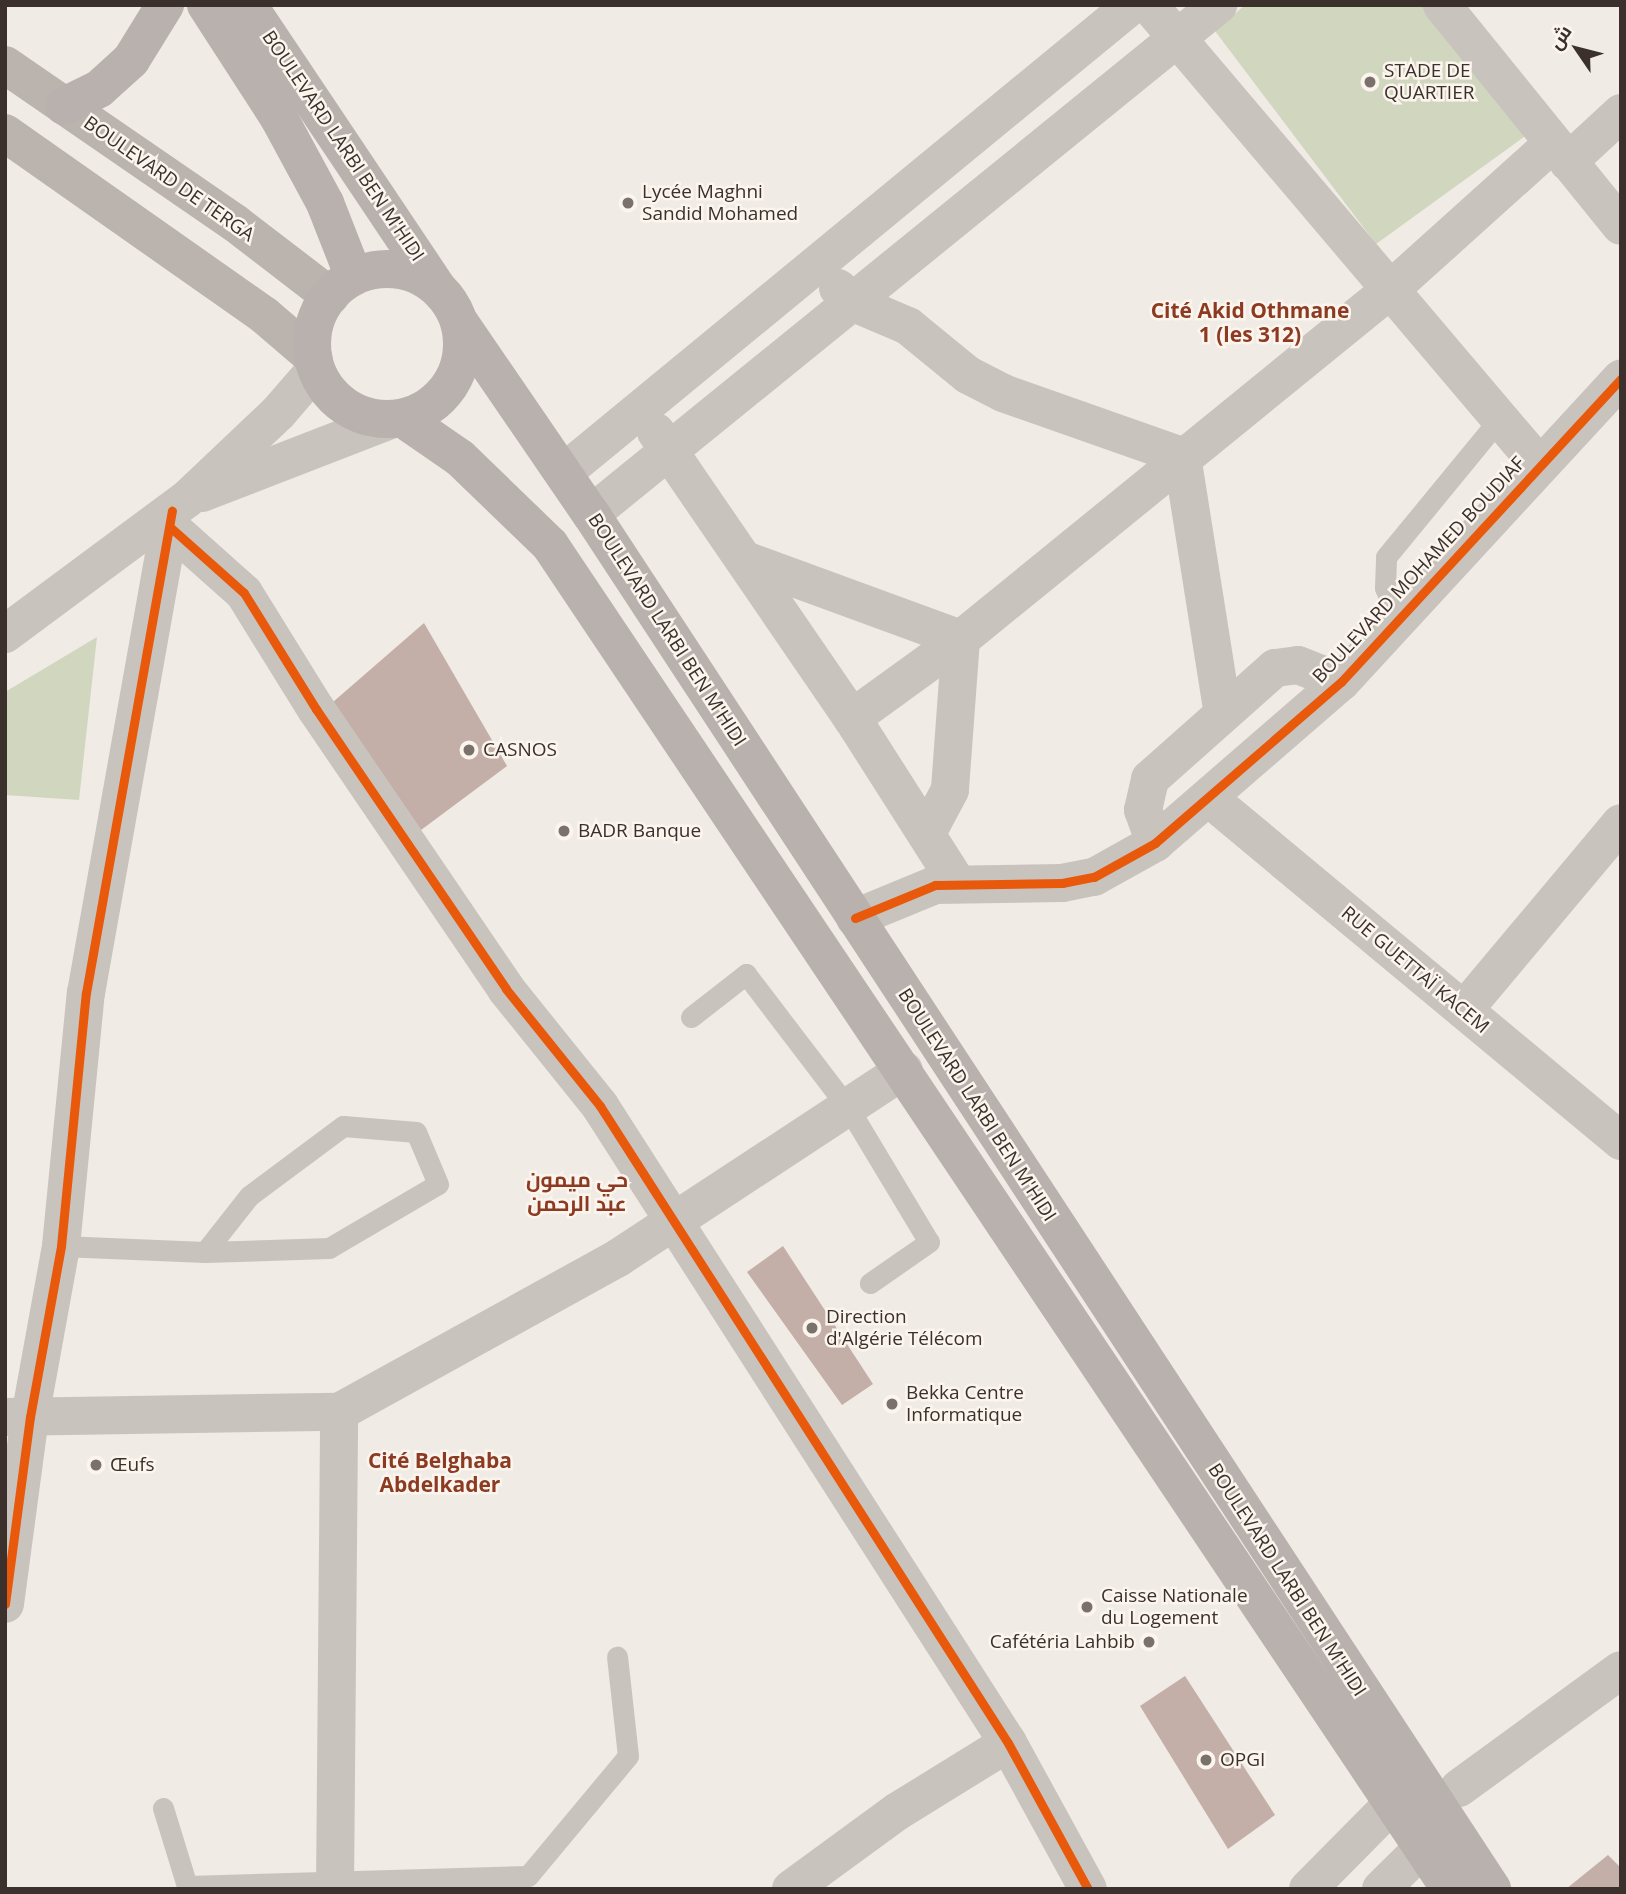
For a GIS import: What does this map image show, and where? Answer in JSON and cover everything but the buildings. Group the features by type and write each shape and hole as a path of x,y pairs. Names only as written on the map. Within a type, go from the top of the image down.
{"main road":[{"path":"64,106 99,89 131,60 164,5"},
{"name":"BOULEVARD LARBI BEN M'HIDI","path":"206,5 279,118 325,203 342,286"},
{"name":"BOULEVARD LARBI BEN M'HIDI","path":"248,5 437,287"},
{"name":"BOULEVARD DE TERGA","path":"5,65 235,223 342,286"},
{"path":"5,132 264,315 314,363"},
{"path":"397,269 437,287 460,323 463,348 457,372 444,394 425,410 396,419 352,411 324,386 314,363 312,335 342,286 397,269"},
{"name":"BOULEVARD LARBI BEN M'HIDI","path":"460,323 591,514 855,918 1406,1793"},
{"name":"BOULEVARD LARBI BEN M'HIDI","path":"396,419 460,458 551,545 904,1070 1435,1836 1492,1889"},
{"path":"551,545 591,514"},
{"name":"BOULEVARD LARBI BEN M'HIDI","path":"1435,1836 1450,1889"}],"street":[{"path":"563,473 821,264 1132,5"},
{"path":"1149,5 1540,466"},
{"path":"591,514 1218,5"},
{"path":"1442,5 1621,226"},
{"path":"852,718 961,639 1182,456 1561,153 1621,113"},
{"path":"866,226 898,267 908,326"},
{"path":"821,264 854,303 908,326 968,374 1003,393 1182,456"},
{"path":"5,634 176,512 278,412 314,363"},
{"name":"BOULEVARD MOHAMED BOUDIAF","path":"855,918 934,885 956,881 1062,883 1124,864 1155,843 1210,799 1341,682 1399,623 1621,379"},
{"path":"640,411 852,718 956,881"},
{"path":"176,512 396,419"},
{"path":"1182,456 1223,714"},
{"path":"176,512 244,593 338,742 506,989 600,1106 671,1222 1008,1743 1088,1889"},
{"path":"5,1604 18,1417 61,1246 86,993 176,512"},
{"path":"745,560 961,639"},
{"path":"927,833 938,820 950,790 961,639"},
{"path":"1155,843 1143,810 1144,789 1275,668 1285,665 1307,668 1341,682"},
{"name":"RUE GUETTAÏ KACEM","path":"1210,799 1621,1141"},
{"path":"1464,1010 1621,823"},
{"path":"18,1417 339,1412 618,1258 849,1109 904,1070"},
{"path":"335,1885 339,1412"},
{"path":"1381,1889 1435,1836 1459,1788 1621,1670"},
{"path":"791,1889 898,1811 1008,1743"},
{"path":"1308,1889 1406,1793 1459,1788"}],"lane":[{"path":"1399,623 1385,588 1386,557 1500,418"},
{"path":"691,1017 746,974 849,1109 929,1242 870,1283"},
{"path":"61,1246 205,1252 329,1248 439,1184 416,1132 343,1126 249,1196 205,1252"},
{"path":"163,1808 187,1886 335,1885 528,1877 628,1755 617,1657"}],"green space":[{"name":"STADE DE QUARTIER","path":"1245,5 1425,5 1528,134 1376,244 1215,31"},
{"path":"97,637 79,800 5,795 5,692"}],"cycle path":[{"path":"855,918 935,885 1062,883 1094,877 1155,843 1341,682 1621,379"},
{"path":"5,1604 30,1417 61,1246 86,993 172,511"},
{"path":"170,527 244,593 316,709 506,989 600,1106 1008,1743 1088,1889"}],"place":[{"name":"STADE DE QUARTIER","path":"1370,82"},
{"name":"Lycée Maghni Sandid Mohamed","path":"628,203"},
{"name":"CASNOS","path":"469,750"},
{"name":"BADR Banque","path":"564,831"},
{"name":"Direction d'Algérie Télécom","path":"812,1328"},
{"name":"Bekka Centre Informatique","path":"892,1404"},
{"name":"Œufs","path":"96,1465"},
{"name":"Caisse Nationale du Logement","path":"1087,1607"},
{"name":"Cafétéria Lahbib","path":"1149,1642"},
{"name":"OPGI","path":"1206,1760"}],"district":[{"name":"Cité Akid Othmane 1 (les 312)","path":"1250,322"},
{"name":"حي ميمون عبد الرحمن","path":"577,1191"},
{"name":"Cité Belghaba Abdelkader","path":"440,1472"}]}
